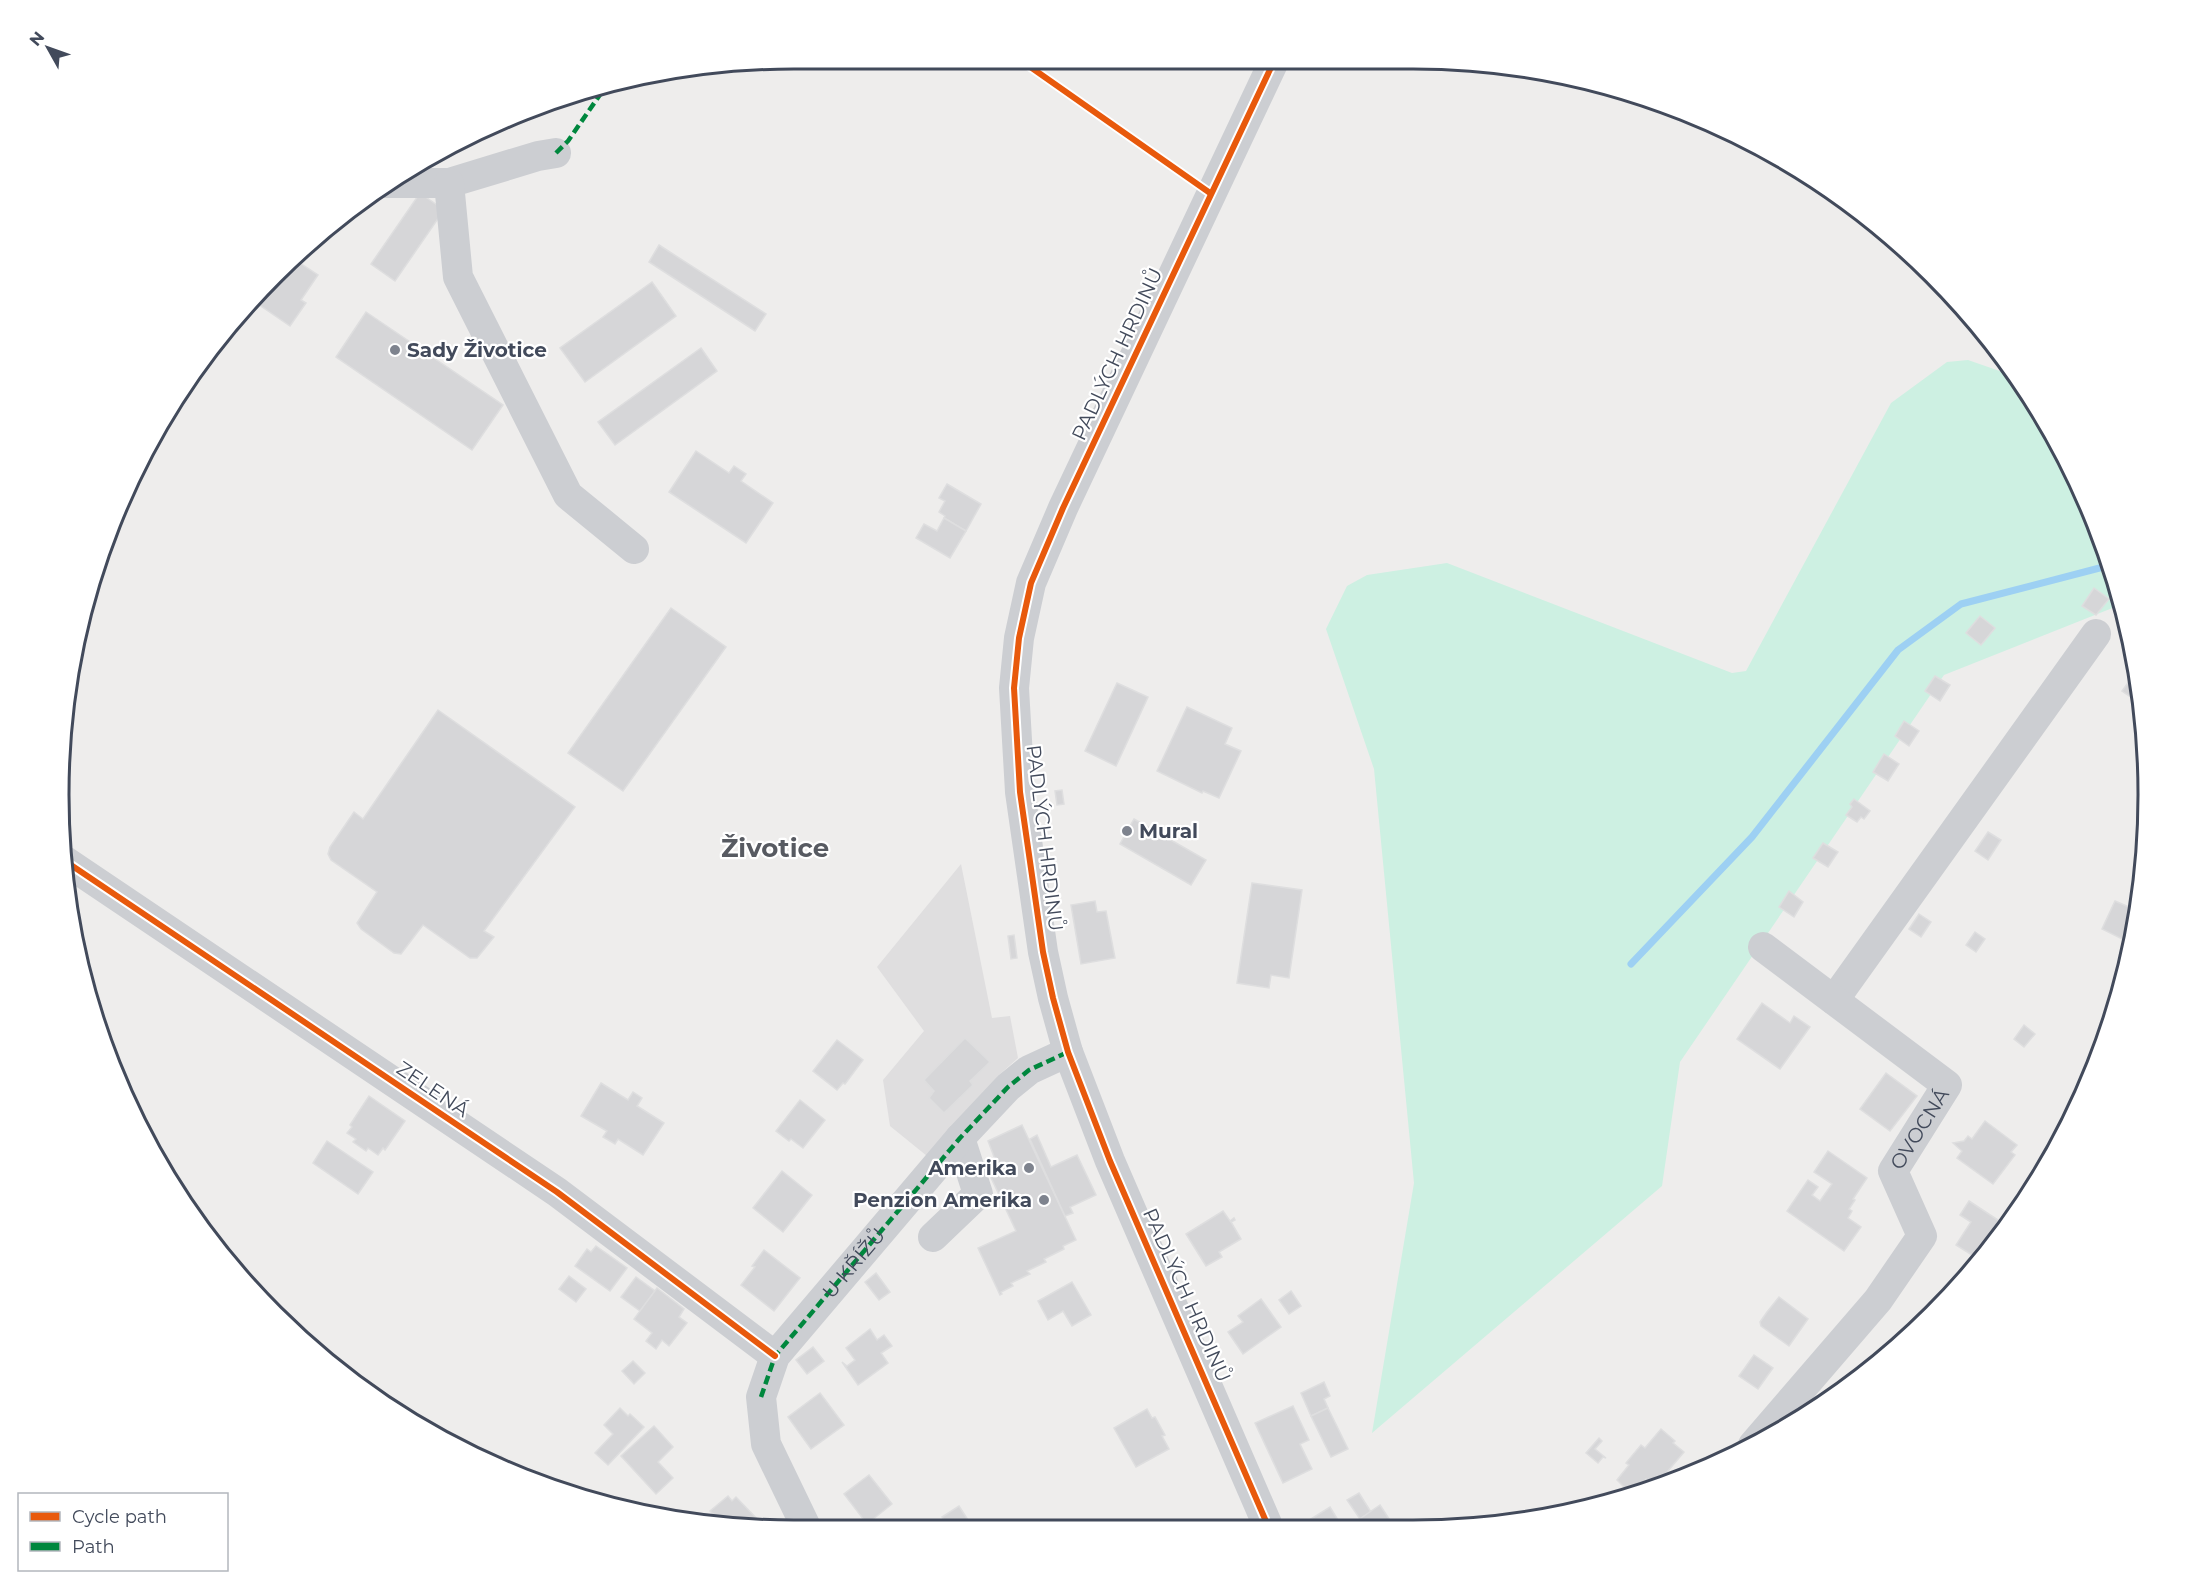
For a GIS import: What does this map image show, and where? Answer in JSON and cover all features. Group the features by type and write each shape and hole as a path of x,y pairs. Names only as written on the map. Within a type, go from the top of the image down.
{"street":[{"name":"PADLÝCH HRDINŮ","path":"1266,1520 1110,1161 1068,1052 1043,952 1020,792 1014,688 1019,638 1031,583 1063,508 1270,69"},
{"path":"404,183 449,183 538,156 556,153"},
{"path":"449,183 458,277 568,495 634,549"},
{"path":"1834,1000 2096,634"},
{"name":"ZELENÁ","path":"73,866 557,1192 775,1356"},
{"name":"OVOCNÁ","path":"1763,947 1947,1085 1893,1171 1922,1236 1878,1300 1769,1426"},
{"name":"U KŘÍŽŮ","path":"803,1520 766,1444 761,1397 775,1356 960,1138 1008,1087 1029,1070 1068,1052"},
{"path":"933,1237 978,1194 960,1138"}],"shaded area":[{"path":"961,864 992,1018 1010,1016 1018,1058 1000,1074 927,1156 890,1126 883,1080 924,1031 877,967"}],"green space":[{"path":"1968,360 2002,372 2016,391 2041,432 2083,517 2113,608 1944,675 1680,1062 1662,1186 1372,1433 1414,1183 1374,769 1326,629 1347,586 1367,575 1447,563 1732,673 1746,671 1891,403 1947,362"}],"building":[{"path":"420,193 444,210 395,281 371,264"},
{"path":"659,245 766,314 755,331 649,262"},
{"path":"300,263 318,275 301,300 306,303 290,326 259,305"},
{"path":"652,282 676,316 585,382 560,348"},
{"path":"366,312 503,405 472,450 336,357"},
{"path":"701,348 717,371 615,445 598,422"},
{"path":"696,451 729,473 734,466 746,474 741,481 773,503 746,543 669,492"},
{"path":"947,484 981,504 966,531 944,518 945,516 939,512 945,501 939,498"},
{"path":"944,518 966,531 950,558 916,538 924,524 937,531"},
{"path":"2094,588 2109,599 2096,615 2082,606"},
{"path":"671,608 726,647 623,791 568,753"},
{"path":"1980,616 1995,628 1981,645 1966,633"},
{"path":"1935,676 1950,685 1940,701 1925,691"},
{"path":"2129,682 2132,698 2122,691"},
{"path":"1117,683 1148,697 1116,766 1085,751"},
{"path":"1187,707 1232,728 1225,744 1241,751 1219,798 1203,791 1202,793 1157,771"},
{"path":"438,710 575,807 484,931 494,937 477,958 470,958 423,925 401,954 394,953 361,929 357,923 377,892 331,860 328,854 330,847 354,812 363,819"},
{"path":"1904,721 1919,731 1909,746 1895,736"},
{"path":"1884,754 1899,764 1888,781 1873,772"},
{"path":"1062,790 1064,804 1057,805 1055,791"},
{"path":"1854,799 1870,811 1864,819 1861,817 1857,822 1846,815"},
{"path":"1134,819 1206,860 1191,885 1120,844"},
{"path":"1988,832 2001,840 1988,860 1975,851"},
{"path":"1823,843 1838,852 1828,867 1813,858"},
{"path":"1252,883 1302,890 1289,978 1271,975 1269,988 1237,983"},
{"path":"1789,891 1803,902 1794,917 1779,907"},
{"path":"1095,901 1097,912 1106,911 1115,958 1081,964 1071,905"},
{"path":"2115,901 2129,907 2123,940 2102,929"},
{"path":"1919,914 1931,922 1921,937 1909,929"},
{"path":"1975,932 1985,939 1976,952 1966,945"},
{"path":"1014,935 1017,958 1011,959 1008,936"},
{"path":"1762,1003 1790,1023 1794,1016 1810,1027 1780,1069 1737,1039"},
{"path":"2024,1025 2035,1034 2024,1047 2014,1039"},
{"path":"965,1038 990,1062 970,1081 973,1085 944,1113 929,1098 934,1091 924,1080"},
{"path":"837,1040 863,1060 845,1084 843,1083 837,1090 813,1071"},
{"path":"1886,1073 1917,1096 1890,1131 1860,1109"},
{"path":"601,1083 628,1100 633,1092 642,1098 637,1106 664,1123 643,1155 618,1139 615,1144 603,1137 607,1131 581,1116"},
{"path":"369,1096 405,1121 385,1150 383,1148 378,1155 368,1148 366,1151 353,1142 356,1139 347,1133"},
{"path":"800,1100 825,1120 803,1148 776,1131"},
{"path":"1985,1121 2017,1145 2011,1152 2015,1155 1993,1184 1957,1158 1962,1151 1953,1143 1964,1141 1968,1136 1972,1139"},
{"path":"1022,1125 1076,1240 1044,1259 1046,1262 1027,1271 1030,1274 1011,1283 1013,1286 1001,1292 1000,1295 978,1248 1016,1231 986,1167 996,1162 988,1141"},
{"path":"1037,1135 1051,1167 1077,1155 1096,1195 1070,1207 1073,1213 1065,1216 1030,1139"},
{"path":"327,1141 373,1172 358,1194 313,1163"},
{"path":"1828,1151 1867,1178 1849,1209 1852,1211 1848,1218 1861,1227 1844,1251 1787,1211 1808,1180 1818,1187 1812,1195 1820,1201 1832,1184 1814,1172"},
{"path":"782,1171 812,1195 783,1232 753,1208"},
{"path":"1969,1201 1999,1221 1972,1255 1956,1245 1971,1222 1960,1215"},
{"path":"1223,1211 1230,1221 1234,1218 1235,1220 1231,1222 1241,1239 1219,1252 1222,1257 1206,1266 1186,1234"},
{"path":"596,1246 627,1268 610,1291 575,1266 587,1249 591,1252"},
{"path":"764,1250 800,1278 774,1311 741,1285 755,1267 752,1266"},
{"path":"876,1273 890,1292 879,1300 865,1282"},
{"path":"569,1276 586,1289 576,1302 559,1289"},
{"path":"636,1277 655,1291 640,1311 621,1297"},
{"path":"1072,1282 1091,1315 1072,1326 1063,1311 1048,1320 1038,1301"},
{"path":"657,1288 684,1309 679,1317 687,1323 669,1346 662,1340 656,1349 646,1341 652,1333 634,1319"},
{"path":"1291,1291 1301,1306 1289,1314 1279,1300"},
{"path":"1779,1297 1808,1319 1789,1346 1761,1326 1760,1322"},
{"path":"1261,1299 1281,1327 1243,1354 1228,1332 1243,1322 1238,1316"},
{"path":"870,1329 877,1340 884,1335 892,1346 881,1353 888,1363 858,1385 842,1362 847,1366 855,1360 846,1348"},
{"path":"813,1347 824,1361 807,1374 796,1360"},
{"path":"1754,1355 1773,1368 1758,1389 1739,1376"},
{"path":"633,1361 645,1373 634,1384 622,1371"},
{"path":"1324,1382 1330,1396 1324,1399 1328,1408 1311,1416 1301,1393"},
{"path":"820,1393 844,1425 811,1449 788,1417"},
{"path":"1293,1406 1309,1440 1300,1444 1312,1469 1283,1483 1255,1423"},
{"path":"620,1408 644,1427 608,1465 595,1453 613,1434 604,1425"},
{"path":"1328,1408 1348,1449 1331,1457 1311,1416"},
{"path":"1147,1409 1152,1418 1155,1417 1165,1435 1162,1436 1169,1449 1136,1467 1114,1428"},
{"path":"654,1426 673,1447 658,1462 673,1478 656,1494 621,1456"},
{"path":"1661,1429 1684,1452 1665,1474 1625,1488 1617,1480 1629,1465 1626,1463 1641,1445 1645,1448"},
{"path":"1599,1438 1602,1441 1595,1449 1606,1458 1603,1457 1598,1463 1586,1453"},
{"path":"869,1475 892,1504 872,1520 864,1520 844,1494"},
{"path":"1359,1493 1371,1512 1360,1519 1347,1500"},
{"path":"728,1496 732,1501 736,1497 757,1518 714,1515 710,1511"},
{"path":"1380,1505 1390,1520 1358,1520"},
{"path":"959,1506 968,1520 944,1520 942,1517"},
{"path":"1330,1507 1338,1520 1309,1520"}],"waterway":[{"path":"1631,964 1752,837 1898,650 1961,604 2101,568"}],"marked path":[{"path":"556,153 568,141 599,97"},
{"path":"761,1397 775,1356 960,1138 1008,1087 1029,1070 1068,1052"}],"cycle path":[{"path":"1033,69 1210,193"},
{"path":"1265,1520 1110,1161 1068,1052 1043,952 1020,792 1014,688 1019,638 1031,583 1063,508 1270,69"},
{"path":"73,866 557,1192 775,1356"}],"place":[{"name":"Sady Životice","path":"395,350"},
{"name":"Mural","path":"1127,831"},
{"name":"Amerika","path":"1029,1168"},
{"name":"Penzion Amerika","path":"1044,1200"}],"district":[{"name":"Životice","path":"775,848"}]}
